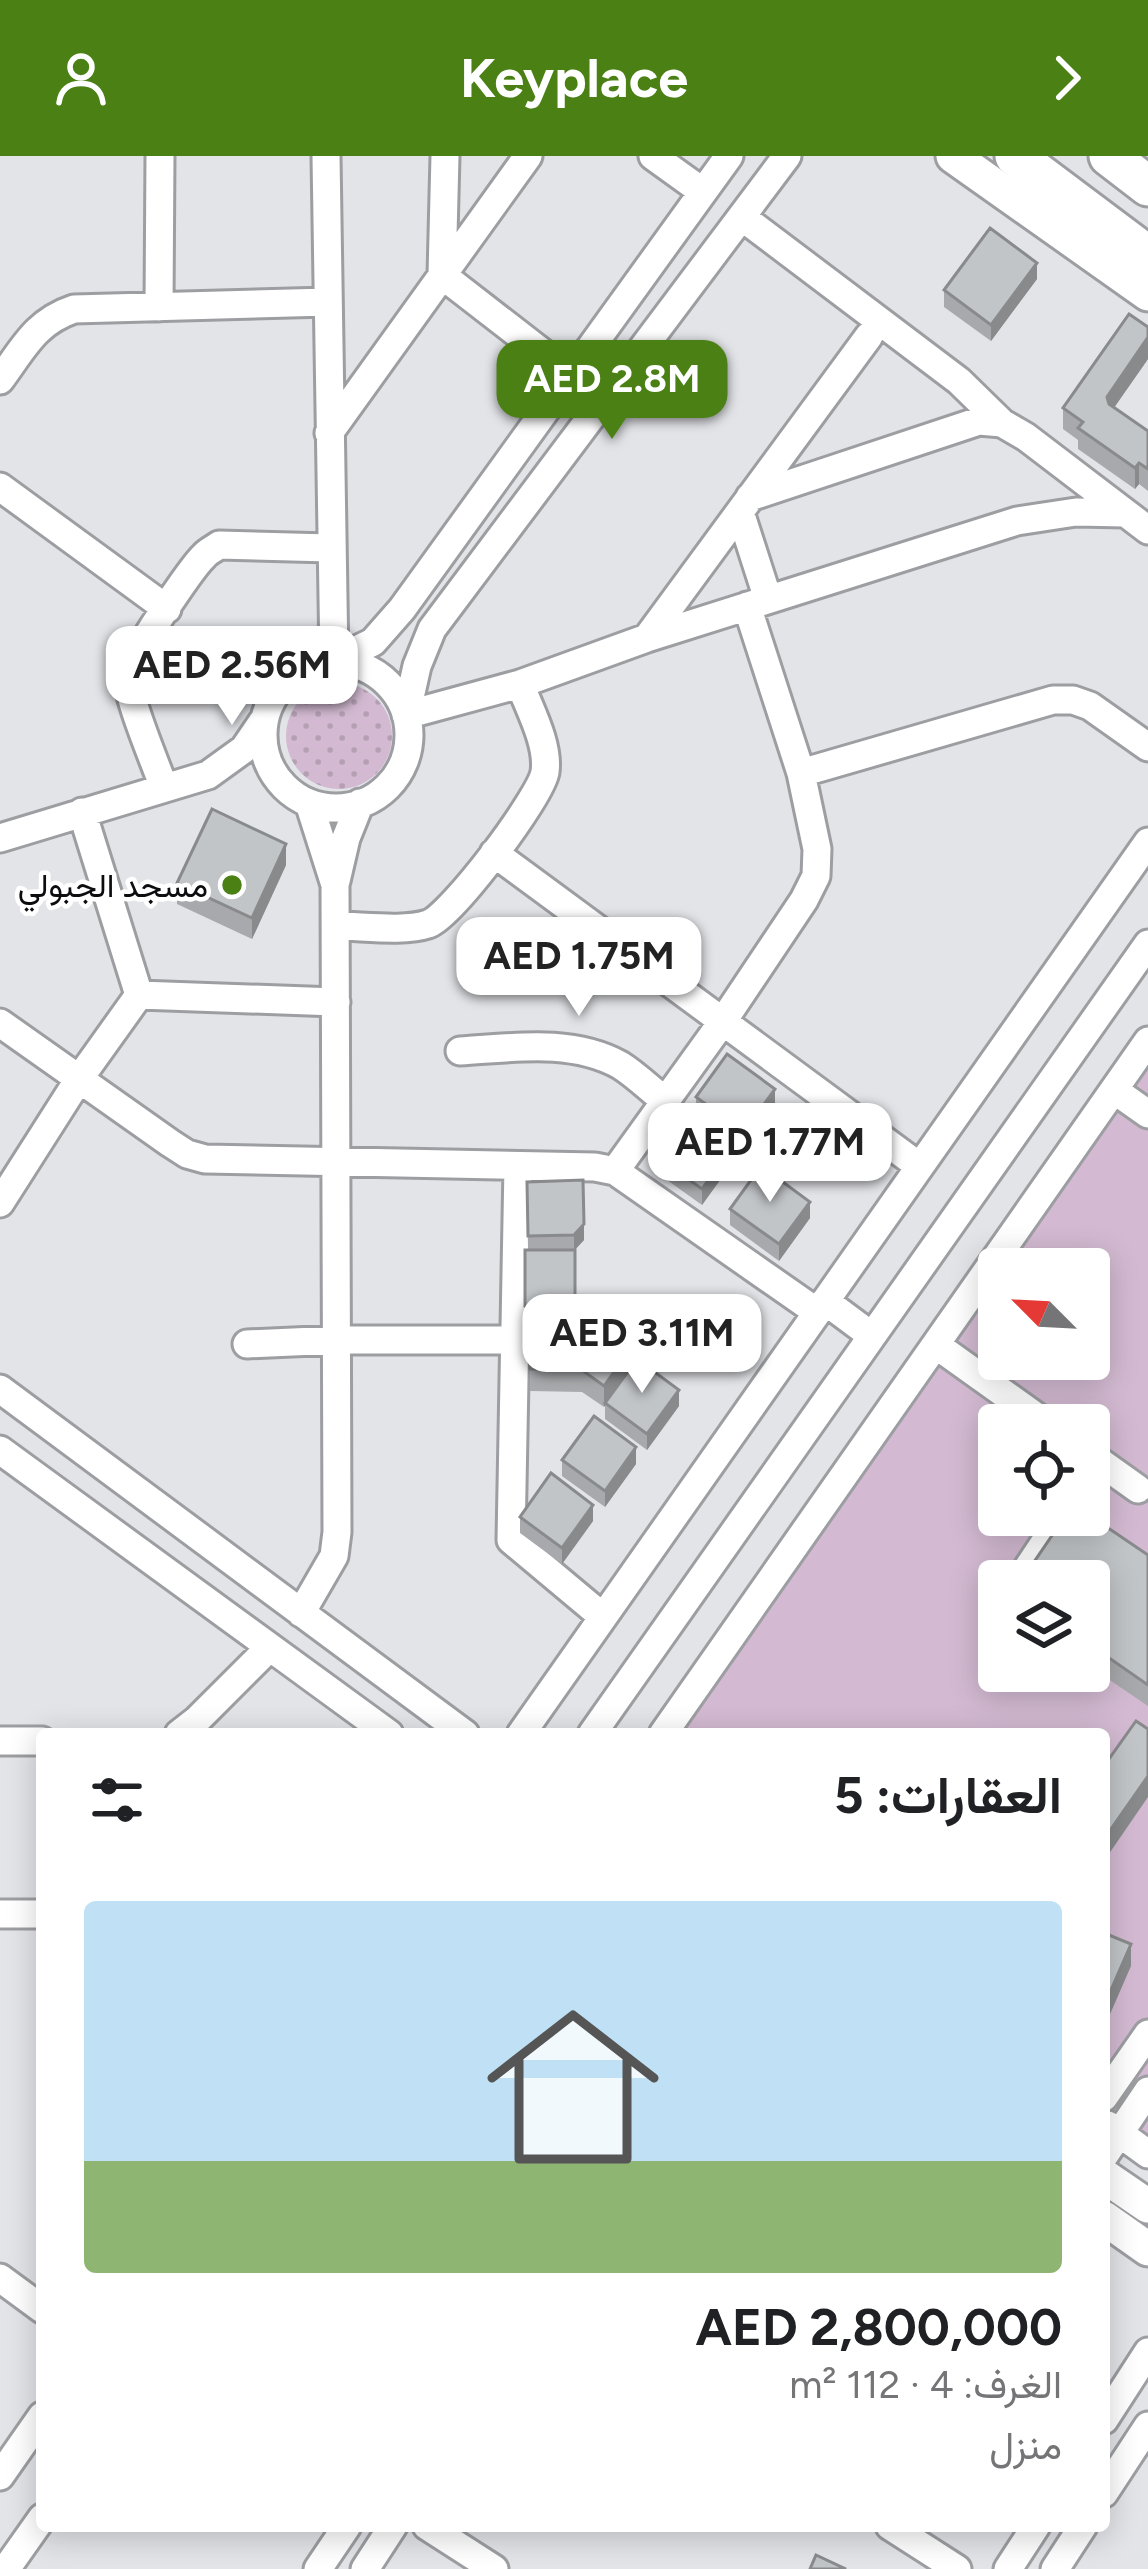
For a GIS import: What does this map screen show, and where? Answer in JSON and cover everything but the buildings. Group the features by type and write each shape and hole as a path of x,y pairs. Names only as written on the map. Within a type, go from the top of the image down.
{"highway":[{"path":"1014,156 1148,256"},
{"path":"1109,156 1148,186"}],"main road":[{"path":"953,156 1148,294"},
{"path":"1014,156 1148,283"},
{"path":"1110,2180 1148,2206"},
{"path":"1110,2222 1148,2249"}],"street":[{"path":"159,307 160,156"},
{"path":"326,156 334,662"},
{"path":"442,275 446,156"},
{"path":"329,433 528,156"},
{"path":"652,156 703,192"},
{"path":"334,662 373,642 402,609 729,156"},
{"path":"406,715 417,666 432,629 787,156"},
{"path":"742,217 959,382 1002,423 1148,530"},
{"path":"442,275 571,375"},
{"path":"0,380 32,335 53,316 74,309 328,302"},
{"path":"647,638 869,336"},
{"path":"745,504 979,422 1002,423"},
{"path":"0,487 166,609"},
{"path":"615,1171 722,1021 816,876 818,849 758,603 745,504"},
{"path":"406,715 520,684 647,638 1017,521 1076,512 1125,513"},
{"path":"164,788 127,674 134,655 204,555 219,545 330,548"},
{"path":"0,838 208,776 233,776 283,787 326,808 349,807 372,799 404,763 409,740 406,715 396,693 358,664 310,666 289,678 273,697 244,749 208,776"},
{"path":"335,926 435,922 494,853 542,784 546,768 545,752 520,684"},
{"path":"801,773 1053,700 1090,706 1148,747"},
{"path":"264,720 262,744 283,787"},
{"path":"309,803 335,885"},
{"path":"301,1612 326,1574 337,1532 335,885 360,803"},
{"path":"82,812 139,995"},
{"path":"525,1728 1148,842"},
{"path":"494,853 920,1166"},
{"path":"596,1728 1148,944"},
{"path":"139,995 336,1002"},
{"path":"0,1203 139,995"},
{"path":"0,1023 188,1154 205,1159 615,1171 872,1336"},
{"path":"667,1728 1148,1041"},
{"path":"460,1051 560,1047 596,1055 626,1070 665,1101"},
{"path":"1114,1090 1148,1114"},
{"path":"518,1166 512,1540 603,1616"},
{"path":"247,1344 515,1340"},
{"path":"935,1345 1018,1404"},
{"path":"0,1389 457,1728"},
{"path":"0,1450 381,1728"},
{"path":"1110,1474 1138,1489"},
{"path":"199,1728 270,1647"},
{"path":"0,1741 36,1741"},
{"path":"0,1914 36,1914"},
{"path":"1110,2088 1148,2034"},
{"path":"1110,2136 1148,2091"},
{"path":"1110,2137 1148,2154"},
{"path":"0,2278 36,2305"},
{"path":"1110,2411 1148,2353"},
{"path":"0,2476 36,2425"},
{"path":"1110,2484 1148,2426"},
{"path":"6,2569 36,2526"},
{"path":"318,2569 343,2532"},
{"path":"364,2569 389,2532"},
{"path":"436,2532 494,2569"},
{"path":"1008,2569 1032,2532"},
{"path":"1055,2569 1079,2532"},
{"path":"930,2537 957,2569"}],"shaded area":[{"path":"339,683 359,687 377,698 388,716 392,736 388,756 377,774 359,785 339,789 319,785 301,774 290,756 286,736 290,716 301,698 319,687"},
{"path":"1148,1026 1148,2170 1110,2144 1110,1728 651,1728 978,1266 978,1380 1110,1380 1110,1248 991,1248"}],"place":[{"name":"مسجد الجبولي","path":"232,885"}]}
